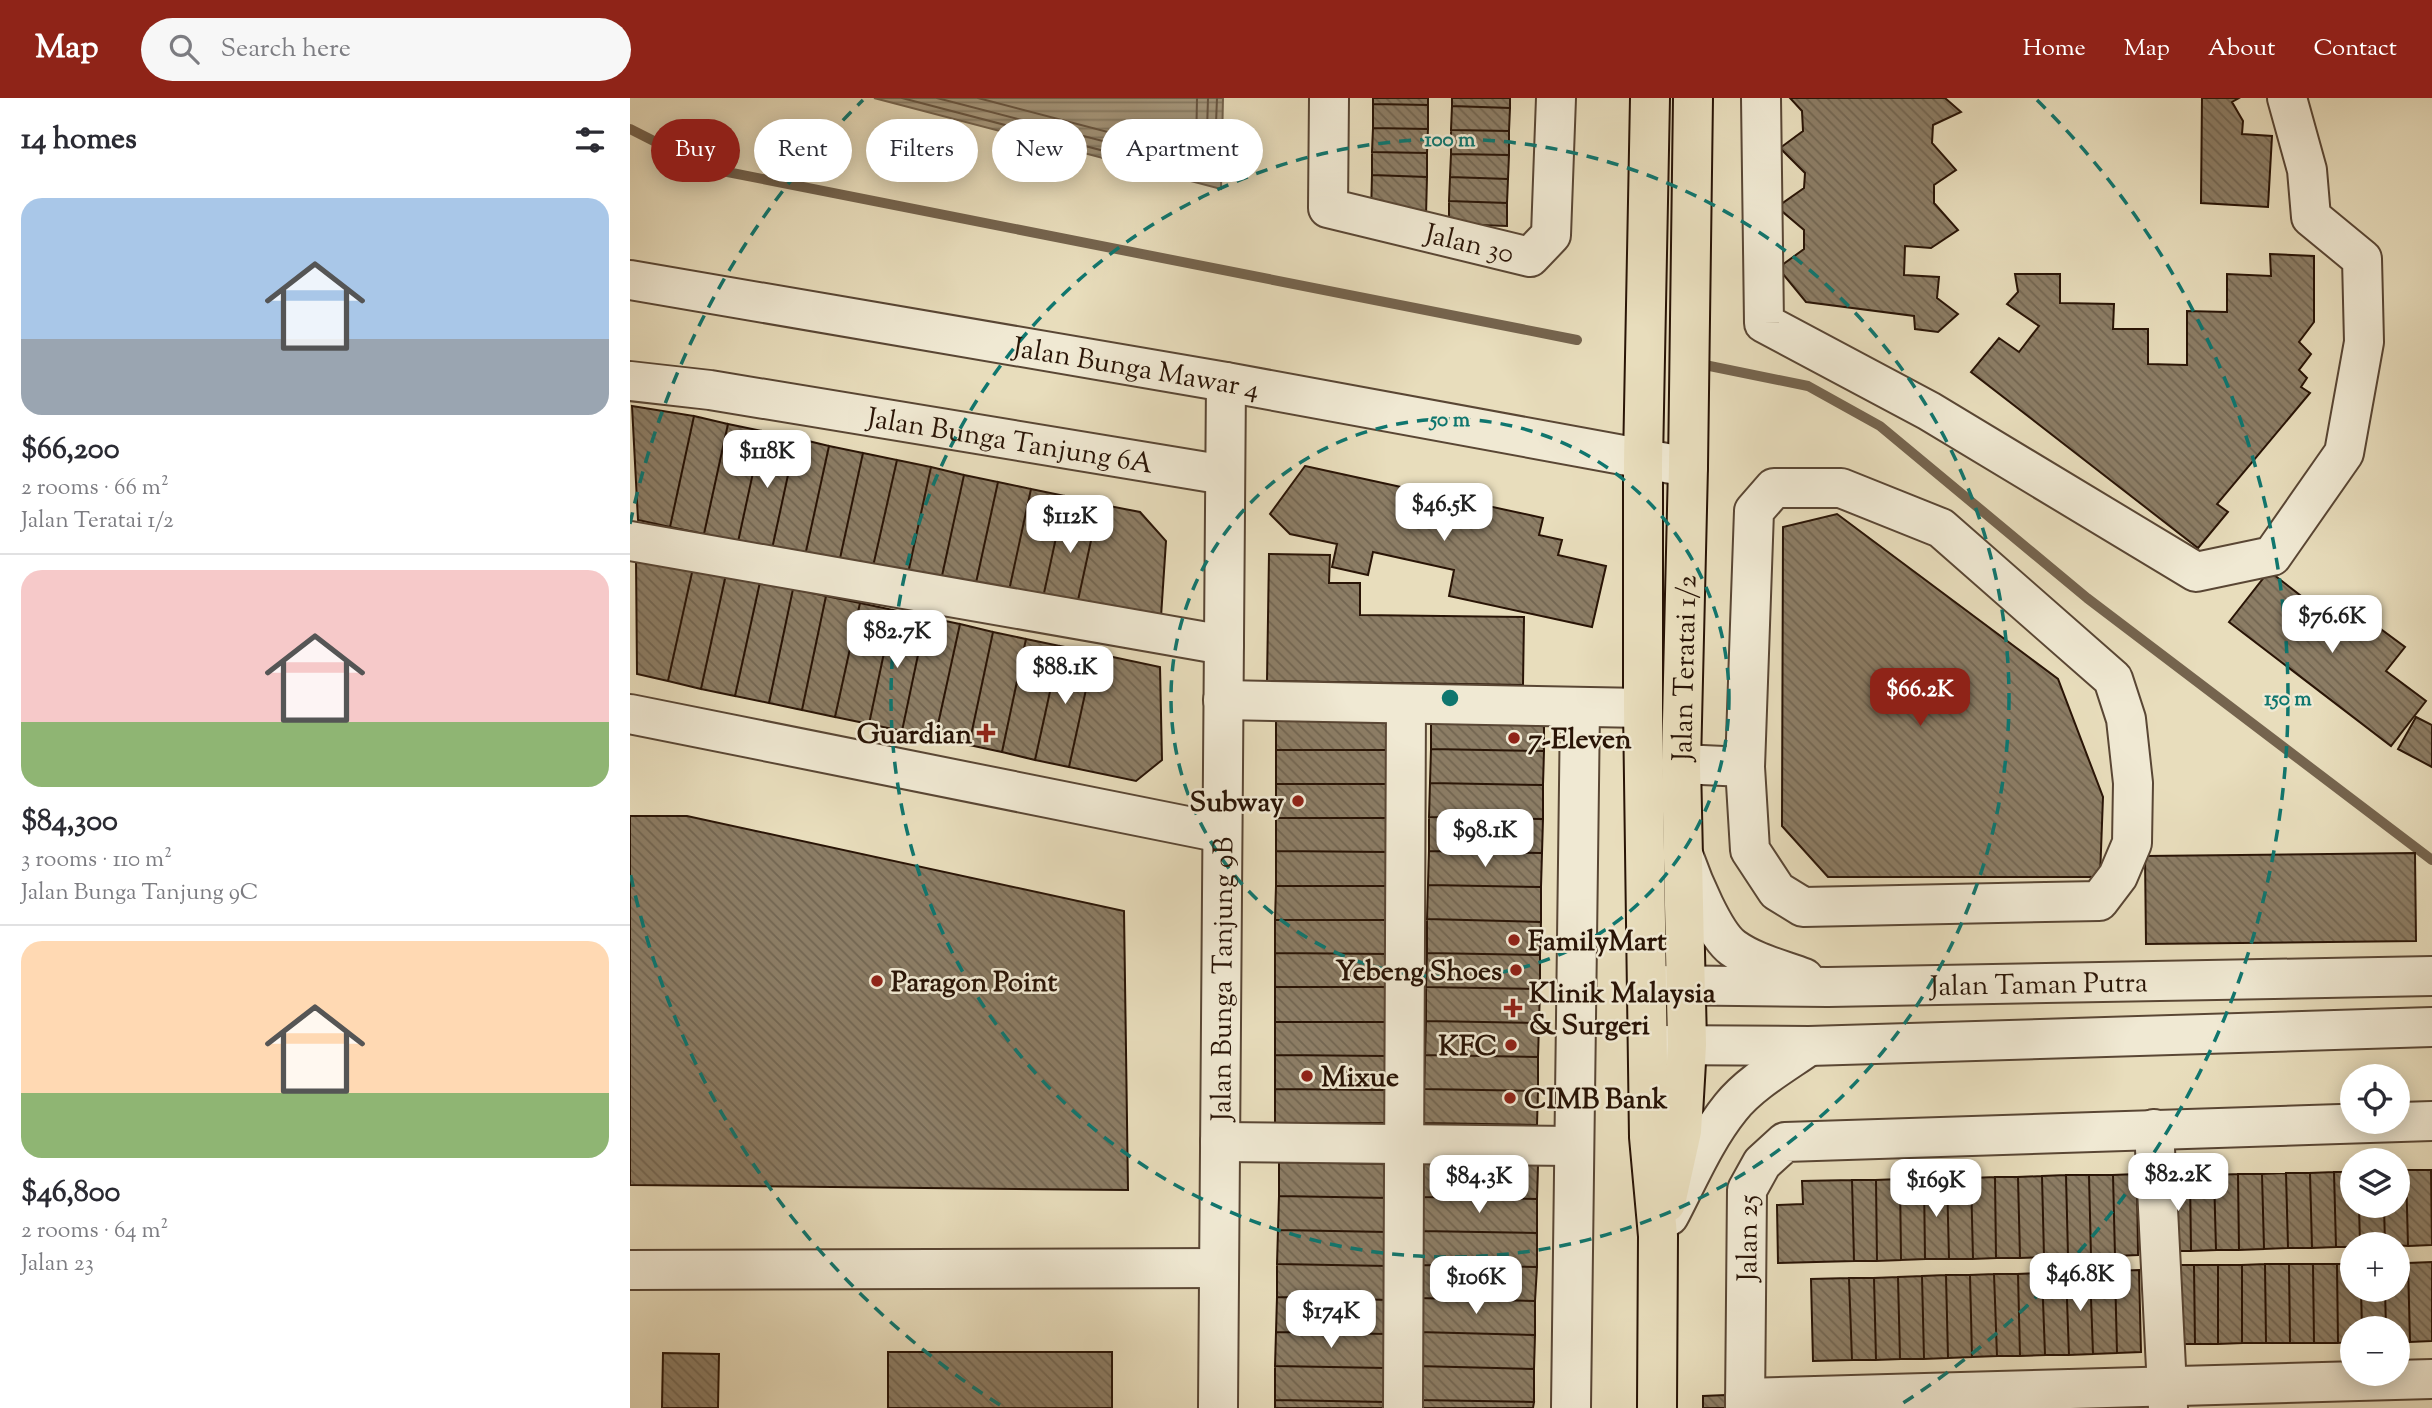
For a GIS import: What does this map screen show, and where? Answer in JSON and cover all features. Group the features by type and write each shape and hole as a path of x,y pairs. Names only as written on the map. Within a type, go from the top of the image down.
{"main road":[{"name":"Jalan Teratai 1/2","path":"1650,98 1643,461 1643,708 1649,1137 1658,1236 1657,1408"},
{"name":"Jalan Teratai 1/2","path":"1658,1236 1682,1131 1687,1045 1681,764 1693,98"}],"street":[{"name":"Jalan 30","path":"1329,98 1328,208 1530,257 1551,235 1556,98"},
{"path":"1760,98 1764,323 1929,411 2196,572 2272,556 2344,453 2364,342 2362,259 2311,218 2307,170 2287,98"},
{"name":"Jalan Bunga Mawar 4","path":"630,280 1226,382 1643,461 1688,467"},
{"name":"Jalan Bunga Tanjung 6A","path":"630,381 710,390 1225,475"},
{"name":"Jalan Bunga Tanjung 9B","path":"1218,1408 1226,382"},
{"path":"1774,488 1841,488 1941,528 2113,679 2126,719 2133,783 2132,843 2118,876 2099,901 1803,908 1777,891 1750,850 1745,766 1754,511 1774,488"},
{"path":"630,541 1224,645"},
{"path":"1223,700 1643,708"},
{"path":"1403,1408 1406,704"},
{"path":"1571,1408 1580,707"},
{"path":"630,714 1223,833"},
{"path":"1681,764 1745,766"},
{"path":"1682,848 1695,889 1731,946 1755,960 1828,987"},
{"name":"Jalan Taman Putra","path":"1646,985 1828,987 2432,976"},
{"name":"Jalan Taman Putra","path":"1647,1045 1810,1046 2432,1027"},
{"path":"1658,1236 1704,1149 1732,1106 1768,1075 1810,1046"},
{"name":"Jalan 25","path":"1745,1403 1748,1190 1762,1163 1785,1142 2432,1121"},
{"path":"2154,1129 2167,1397"},
{"path":"1220,1142 1574,1146"},
{"path":"630,1270 1219,1268"},
{"path":"1745,1403 2167,1397 2432,1379"}],"water":[{"path":"874,98 1223,98 1223,119 1101,119 1101,158 1087,154 1087,119 992,119 992,129 978,125 978,119 954,119"},
{"path":"1194,182 1221,182 1221,189"}],"building":[{"path":"1373,98 1428,98 1428,105 1373,104"},
{"path":"1452,98 1510,98 1510,108 1452,106"},
{"path":"1790,98 1945,98 1961,112 1933,125 1932,143 1956,170 1934,185 1934,203 1958,230 1931,248 1905,246 1904,275 1939,277 1937,298 1958,314 1938,332 1915,329 1914,316 1806,302 1778,268 1804,249 1804,230 1777,207 1804,188 1805,173 1780,148 1803,131 1802,111"},
{"path":"2202,98 2239,98 2232,102 2243,121 2242,134 2272,136 2268,207 2201,203"},
{"path":"1373,104 1428,105 1428,129 1373,128"},
{"path":"1452,106 1510,108 1509,131 1451,130"},
{"path":"1373,128 1428,129 1427,153 1372,152"},
{"path":"1451,130 1509,131 1509,155 1451,154"},
{"path":"1372,152 1427,153 1427,177 1372,175"},
{"path":"1451,154 1509,155 1508,179 1450,177"},
{"path":"1372,175 1427,177 1426,216 1371,215"},
{"path":"1450,177 1508,179 1507,203 1449,201"},
{"path":"1449,201 1507,203 1507,226 1449,224"},
{"path":"2270,254 2314,256 2314,322 2299,342 2311,354 2299,370 2307,378 2301,387 2310,393 2217,504 2228,512 2198,548 1971,372 1999,338 2019,352 2039,326 2007,304 2018,292 2015,274 2060,274 2060,303 2114,304 2113,329 2148,329 2148,364 2187,365 2187,311 2227,312 2227,274 2271,276"},
{"path":"632,406 694,416 670,527 638,520"},
{"path":"694,416 728,424 704,534 670,527"},
{"path":"728,424 762,431 738,542 704,534"},
{"path":"762,431 796,438 772,549 738,542"},
{"path":"796,438 829,446 805,556 772,549"},
{"path":"829,446 863,453 839,563 805,556"},
{"path":"863,453 897,460 872,571 839,563"},
{"path":"897,460 931,467 907,578 872,571"},
{"path":"1305,466 1543,518 1539,535 1562,540 1558,555 1606,566 1592,627 1449,596 1454,570 1373,552 1368,575 1332,567 1337,544 1290,534 1270,514"},
{"path":"931,467 964,475 940,585 907,578"},
{"path":"964,475 998,482 974,592 940,585"},
{"path":"998,482 1031,489 1007,600 974,592"},
{"path":"1031,489 1065,496 1041,607 1007,600"},
{"path":"1065,496 1099,504 1075,614 1041,607"},
{"path":"1099,504 1140,512 1166,541 1160,632 1075,614"},
{"path":"1837,514 2058,679 2103,797 2100,877 1828,877 1782,826 1783,527"},
{"path":"1269,554 1330,555 1329,583 1360,583 1360,615 1524,617 1523,685 1267,681"},
{"path":"636,558 693,568 668,681 637,674"},
{"path":"693,568 726,574 701,689 668,681"},
{"path":"2269,571 2331,619 2344,602 2405,647 2386,671 2426,701 2391,746 2229,622"},
{"path":"726,574 760,582 735,696 701,689"},
{"path":"760,582 793,589 769,703 735,696"},
{"path":"793,589 826,596 802,710 769,703"},
{"path":"826,596 860,603 835,717 802,710"},
{"path":"860,603 893,610 869,724 835,717"},
{"path":"893,610 926,617 902,731 869,724"},
{"path":"926,617 960,624 935,738 902,731"},
{"path":"960,624 993,632 969,745 935,738"},
{"path":"993,632 1026,639 1002,752 969,745"},
{"path":"1026,639 1060,646 1035,760 1002,752"},
{"path":"1060,646 1094,653 1069,767 1035,760"},
{"path":"1094,653 1160,667 1162,760 1136,781 1069,767"},
{"path":"1431,715 1544,717 1544,751 1431,749"},
{"path":"1276,716 1388,716 1389,750 1276,750"},
{"path":"2416,717 2432,725 2432,767 2398,749"},
{"path":"1431,749 1544,751 1543,785 1430,783"},
{"path":"1276,750 1389,750 1388,784 1276,784"},
{"path":"1430,783 1543,785 1543,819 1429,817"},
{"path":"1276,784 1388,784 1388,818 1276,818"},
{"name":"Paragon Point","path":"630,816 687,816 1124,911 1128,1190 630,1185"},
{"path":"1429,817 1543,819 1542,853 1429,851"},
{"path":"1276,818 1388,818 1388,852 1276,851"},
{"path":"1276,851 1388,852 1388,886 1276,886"},
{"path":"1429,851 1542,853 1541,887 1428,885"},
{"path":"2415,853 2416,941 2146,944 2145,856"},
{"path":"1428,885 1541,887 1541,922 1427,919"},
{"path":"1276,886 1388,886 1388,920 1275,920"},
{"path":"1427,919 1541,922 1540,955 1427,953"},
{"path":"1275,920 1388,920 1388,954 1275,953"},
{"path":"1275,953 1388,954 1388,987 1275,987"},
{"path":"1427,953 1540,955 1540,989 1426,987"},
{"path":"1275,987 1388,987 1388,1022 1275,1022"},
{"path":"1426,987 1540,989 1539,1023 1426,1021"},
{"path":"1426,1021 1539,1023 1538,1057 1425,1055"},
{"path":"1275,1022 1388,1022 1388,1056 1275,1055"},
{"path":"1275,1055 1388,1056 1388,1090 1275,1089"},
{"path":"1425,1055 1538,1057 1538,1091 1424,1089"},
{"path":"1275,1089 1388,1090 1387,1123 1275,1123"},
{"path":"1424,1089 1538,1091 1537,1125 1424,1123"},
{"path":"1279,1162 1390,1164 1389,1198 1279,1196"},
{"path":"1421,1163 1538,1165 1537,1199 1420,1197"},
{"path":"2410,1170 2431,1170 2432,1245 2410,1246 2410,1232 2408,1232"},
{"path":"2334,1172 2336,1247 2312,1248 2310,1173"},
{"path":"2334,1172 2340,1172 2340,1218 2359,1218 2360,1232 2340,1232 2340,1247 2336,1247"},
{"path":"2286,1173 2288,1248 2264,1249 2262,1174"},
{"path":"2286,1173 2310,1173 2312,1248 2288,1248"},
{"path":"2137,1174 2138,1255 2115,1256 2113,1175"},
{"path":"2238,1174 2239,1250 2216,1250 2214,1175"},
{"path":"2238,1174 2262,1174 2264,1249 2239,1250"},
{"path":"2066,1175 2068,1256 2044,1257 2042,1176"},
{"path":"2066,1175 2089,1175 2091,1256 2068,1256"},
{"path":"2089,1175 2113,1175 2115,1256 2091,1256"},
{"path":"2190,1175 2191,1251 2167,1251 2165,1176"},
{"path":"2190,1175 2214,1175 2216,1250 2191,1251"},
{"path":"2042,1176 2044,1257 2020,1258 2018,1177"},
{"path":"1995,1177 1996,1258 1973,1259 1971,1178"},
{"path":"1995,1177 2018,1177 2020,1258 1996,1258"},
{"path":"1947,1178 1949,1259 1925,1259 1924,1179"},
{"path":"1947,1178 1971,1178 1973,1259 1949,1259"},
{"path":"1900,1179 1901,1260 1877,1261 1876,1180"},
{"path":"1900,1179 1924,1179 1925,1259 1901,1260"},
{"path":"1852,1180 1854,1261 1778,1263 1777,1205 1803,1204 1802,1181"},
{"path":"1852,1180 1876,1180 1877,1261 1854,1261"},
{"path":"1279,1196 1389,1198 1388,1232 1278,1230"},
{"path":"1420,1197 1537,1199 1537,1233 1420,1231"},
{"path":"2359,1218 2384,1218 2385,1232 2360,1232"},
{"path":"2384,1218 2407,1218 2408,1232 2385,1232"},
{"path":"1278,1230 1388,1232 1388,1266 1277,1264"},
{"path":"1420,1231 1537,1233 1537,1267 1419,1265"},
{"path":"2432,1262 2432,1341 2410,1342 2410,1263"},
{"path":"1277,1264 1388,1266 1388,1300 1277,1297"},
{"path":"2265,1264 2289,1264 2290,1343 2266,1343"},
{"path":"2265,1264 2266,1343 2242,1343 2242,1265"},
{"path":"2289,1264 2313,1264 2314,1343 2290,1343"},
{"path":"2313,1264 2337,1264 2338,1343 2314,1343"},
{"path":"2337,1264 2340,1264 2340,1302 2361,1302 2362,1316 2340,1316 2338,1343"},
{"path":"1419,1265 1537,1267 1535,1301 1418,1298"},
{"path":"2170,1265 2194,1265 2195,1344 2171,1344"},
{"path":"2194,1265 2218,1265 2218,1344 2195,1344"},
{"path":"2218,1265 2242,1265 2242,1343 2218,1344"},
{"path":"2139,1270 2141,1352 2117,1353 2115,1271"},
{"path":"2090,1271 2115,1271 2117,1353 2093,1354"},
{"path":"2090,1271 2093,1354 2069,1355 2066,1272"},
{"path":"2066,1272 2069,1355 2045,1355 2042,1273"},
{"path":"2042,1273 2045,1355 2020,1356 2018,1274"},
{"path":"1994,1274 2018,1274 2020,1356 1997,1356"},
{"path":"1994,1274 1997,1356 1972,1357 1970,1275"},
{"path":"1946,1275 1970,1275 1972,1357 1948,1358"},
{"path":"1946,1275 1948,1358 1924,1359 1922,1276"},
{"path":"1922,1276 1924,1359 1900,1359 1898,1277"},
{"path":"1898,1277 1900,1359 1876,1360 1874,1278"},
{"path":"1849,1278 1874,1278 1876,1360 1852,1360"},
{"path":"1849,1278 1852,1360 1813,1361 1811,1279"},
{"path":"1277,1297 1388,1300 1387,1334 1276,1332"},
{"path":"1418,1298 1535,1301 1535,1335 1418,1332"},
{"path":"2361,1302 2385,1302 2386,1316 2362,1316"},
{"path":"2385,1302 2409,1302 2409,1316 2386,1316"},
{"path":"1276,1332 1387,1334 1386,1368 1275,1366"},
{"path":"1418,1332 1535,1335 1534,1369 1417,1366"},
{"path":"888,1352 1112,1352 1112,1408 888,1408"},
{"path":"663,1353 719,1354 718,1408 662,1408"},
{"path":"1275,1366 1386,1368 1386,1402 1275,1400"},
{"path":"1417,1366 1534,1369 1534,1402 1416,1400"},
{"path":"1725,1395 1725,1408 1703,1408 1703,1396"},
{"path":"1275,1400 1386,1402 1385,1408 1275,1408"},
{"path":"1416,1400 1534,1402 1533,1408 1416,1408"}],"waterway":[{"path":"630,129 707,168 1577,340"},
{"path":"1695,363 1808,386 1880,426 2087,598 2432,860"}],"place":[{"name":"Guardian","path":"986,733"},
{"name":"7-Eleven","path":"1514,738"},
{"name":"Subway","path":"1298,801"},
{"name":"FamilyMart","path":"1514,940"},
{"name":"Yebeng Shoes","path":"1516,970"},
{"name":"Paragon Point","path":"877,981"},
{"name":"Klinik Malaysia & Surgeri","path":"1513,1008"},
{"name":"KFC","path":"1511,1045"},
{"name":"Mixue","path":"1307,1076"},
{"name":"CIMB Bank","path":"1510,1098"}]}
